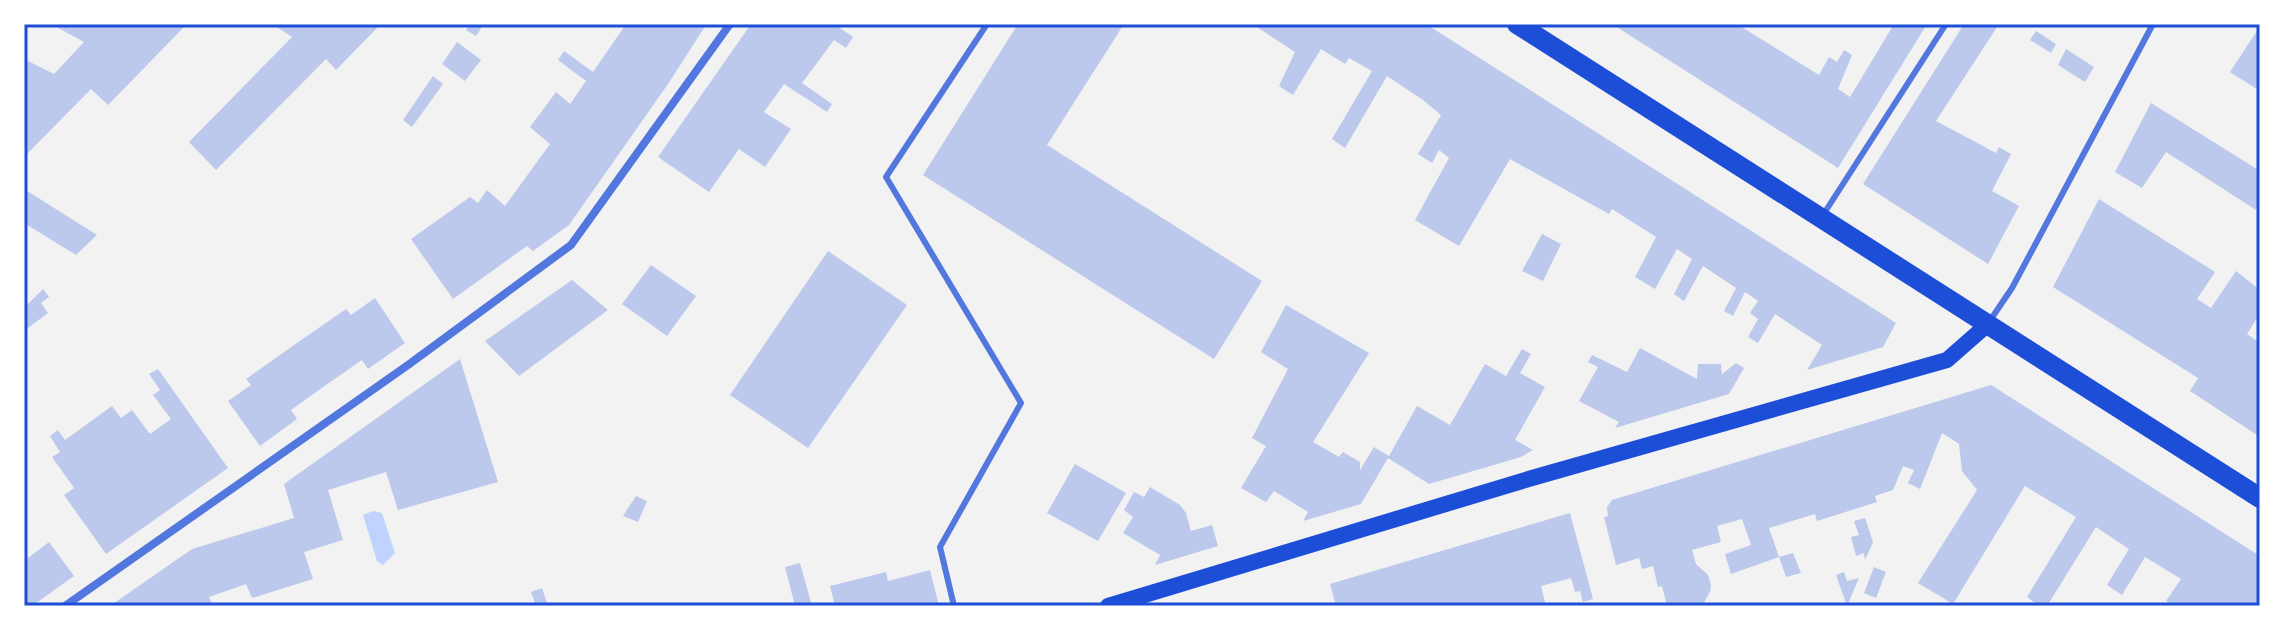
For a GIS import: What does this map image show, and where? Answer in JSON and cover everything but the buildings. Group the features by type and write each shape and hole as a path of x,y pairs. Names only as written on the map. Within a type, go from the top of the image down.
{"main road":[{"path":"1517,24 2260,498"},
{"path":"1108,606 1532,478 1947,360 1988,324"}],"street":[{"path":"65,606 408,365 571,245 730,24"}],"lane":[{"path":"954,606 940,547 1021,403 886,177 987,24"},
{"path":"1821,218 1946,24"},
{"path":"1988,324 2012,288 2153,24"}],"water":[{"path":"373,511 382,513 395,553 383,565 377,561 363,515"}]}
